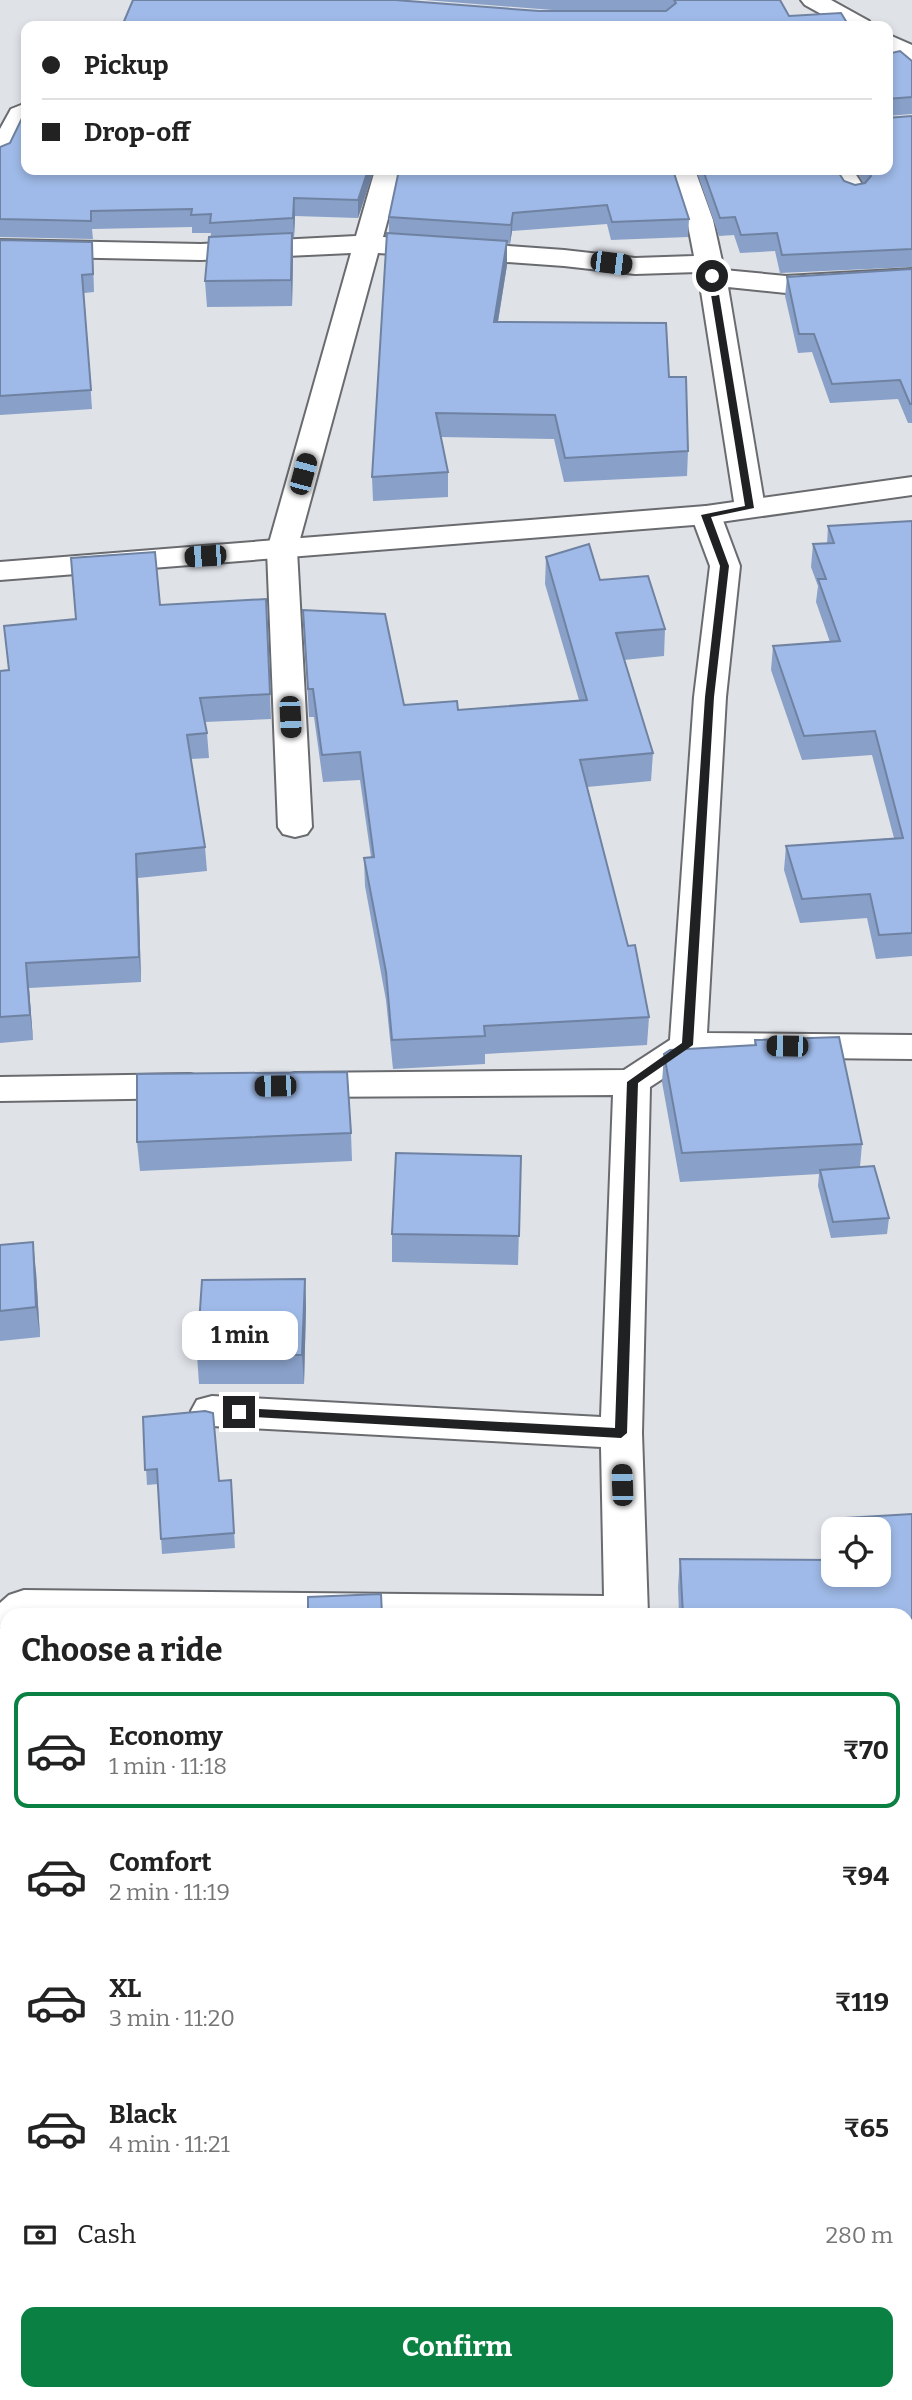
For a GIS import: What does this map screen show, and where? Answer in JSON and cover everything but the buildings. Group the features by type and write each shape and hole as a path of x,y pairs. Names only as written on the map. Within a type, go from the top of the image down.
{"street":[{"path":"813,0 851,21"},
{"path":"893,44 912,55"},
{"path":"0,155 21,114"},
{"path":"295,827 282,550 365,244 386,175"},
{"path":"684,175 699,220 711,270 750,508"},
{"path":"843,175 854,192"},
{"path":"0,248 201,252 365,244 711,270 733,281 791,283 912,277"},
{"path":"0,571 706,515 912,486"},
{"path":"688,1045 710,697 725,566 706,515"},
{"path":"261,1086 632,1082 688,1045 912,1047"},
{"path":"626,1608 621,1433 632,1082"},
{"path":"0,1088 220,1086"},
{"path":"212,1411 621,1433"},
{"path":"23,1608 110,1608"}],"route":[{"path":"239,1412 621,1433 632,1082 688,1045 710,697 725,566 706,515 750,508 712,276"}]}
